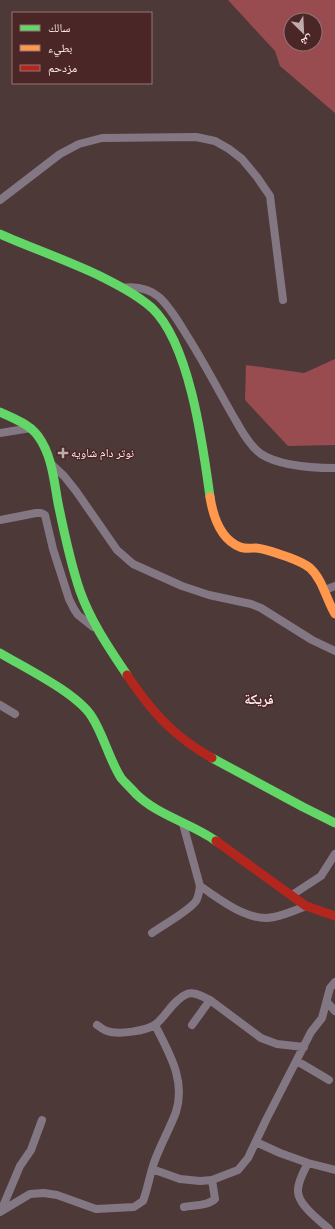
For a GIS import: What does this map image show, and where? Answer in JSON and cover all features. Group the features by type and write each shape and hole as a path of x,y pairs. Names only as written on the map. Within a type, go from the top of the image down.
{"street":[{"path":"0,200 60,154 79,144 102,138 196,137 215,141 242,159 270,196 283,300"},
{"path":"0,234 107,279 140,300 160,317 171,335 182,362 196,410 212,505 220,528 226,536 241,547 262,550 304,564 317,577 325,590 331,608 335,614"},
{"path":"121,288 132,287 150,291 167,305 194,346 242,432 251,445 261,454 273,459 306,467 335,468"},
{"path":"0,412 20,421 38,436 50,462 78,588 91,619 149,706 172,731 201,751 286,799 335,824"},
{"path":"0,433 30,428"},
{"path":"50,462 72,486 117,550 134,564 182,586 209,595 251,604 261,608 312,640 335,651"},
{"path":"0,520 36,513 45,515 69,599 78,615 98,630"},
{"path":"325,590 335,586"},
{"path":"0,653 76,700 85,708 92,717 121,778 137,795 162,813 209,836 306,906 335,916"},
{"path":"0,705 15,714"},
{"path":"152,932 196,901 200,886 183,824"},
{"path":"292,895 321,876 335,854"},
{"path":"200,886 226,904 252,916 267,918 274,917 306,906"},
{"path":"152,1169 188,1180 212,1180 238,1170 248,1158 311,1032 322,1018 330,988 335,982"},
{"path":"97,1025 108,1032 122,1033 155,1025 186,994 193,993 210,1000 261,1038 277,1044 304,1047"},
{"path":"192,1025 210,1000"},
{"path":"327,1002 335,1010"},
{"path":"0,1212 30,1194 44,1193 57,1195 96,1209 134,1206 143,1201 152,1169 176,1112 179,1093 178,1078 172,1058 155,1025"},
{"path":"297,1061 329,1080"},
{"path":"0,1212 20,1166 31,1150 42,1120"},
{"path":"256,1142 308,1163 335,1170"},
{"path":"308,1163 299,1185 298,1195 305,1207 329,1229"},
{"path":"184,1207 214,1201 215,1196 212,1180"}],"shaded area":[{"path":"228,0 335,0 335,113 280,66 275,51"},
{"path":"335,359 335,445 288,446 245,400 246,365 304,373"}],"traffic: fast":[{"path":"0,234 98,275 119,286 152,308 165,324 176,346 193,397 199,424 210,497"},
{"path":"0,412 30,428 43,443 52,468 58,503 73,569 80,591 95,624 127,675"},
{"path":"0,653 63,690 85,708 96,724 121,778 144,801 164,814 196,829 216,841"},
{"path":"212,758 335,823"}],"traffic: slow":[{"path":"210,497 213,512 219,526 227,538 240,547 268,550 294,559 308,566 318,578 335,614"}],"traffic: jam":[{"path":"127,675 145,700 164,722 186,741 212,758"},
{"path":"216,841 306,906 335,916"}],"place":[{"name":"نوتر دام شاويه","path":"63,453"}],"district":[{"name":"فريكة","path":"259,699"}]}
